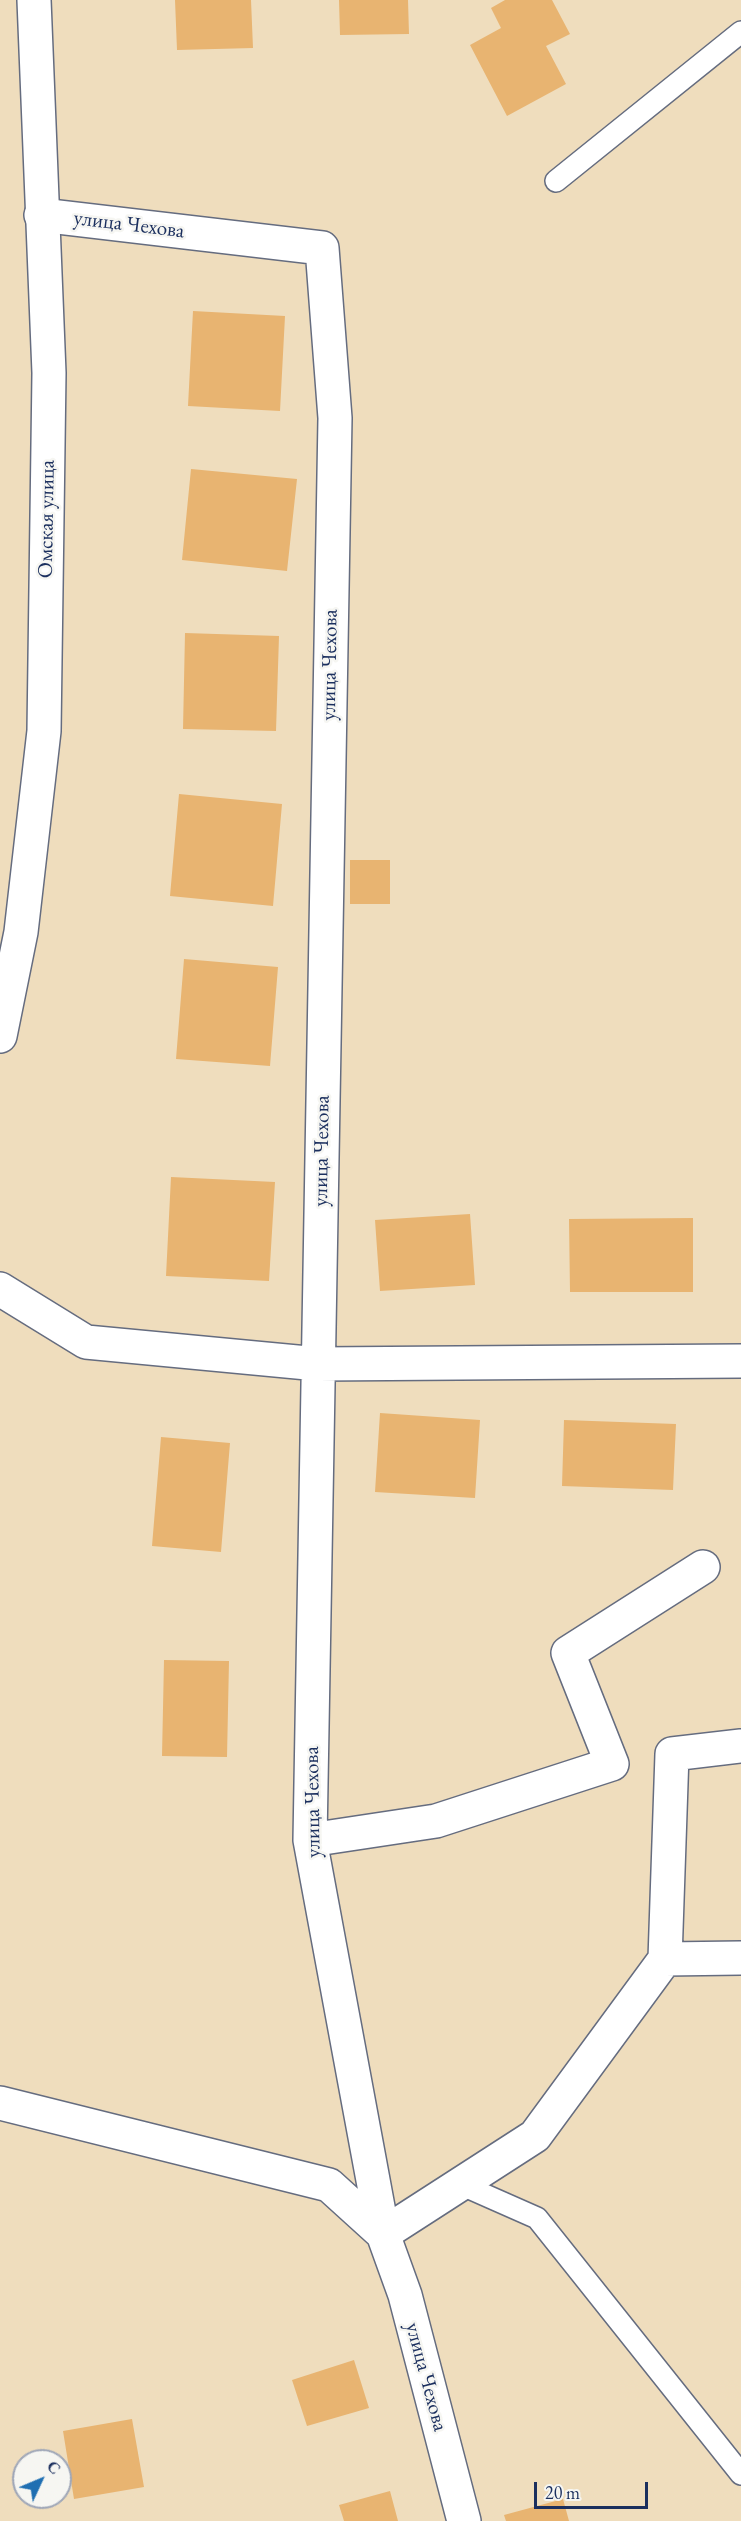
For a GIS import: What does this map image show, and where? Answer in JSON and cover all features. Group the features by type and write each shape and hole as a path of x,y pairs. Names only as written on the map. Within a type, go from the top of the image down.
{"street":[{"name":"Омская улица","path":"0,1036 21,932 44,731 49,373 34,0"},
{"name":"улица Чехова","path":"41,215 322,248 335,418 310,1840 382,2234 405,2295 464,2521"},
{"path":"0,1289 86,1342 318,1365 741,1361"},
{"path":"310,1840 436,1821 612,1764 568,1653 703,1567"},
{"path":"382,2234 536,2136 666,1959 672,1754 741,1746"},
{"path":"666,1959 741,1958"},
{"name":"улица Чехова","path":"0,2103 329,2185 382,2234"}],"lane":[{"path":"556,181 741,32"},
{"path":"460,2184 537,2218 741,2474"}],"building":[{"path":"175,0 251,0 253,48 177,50"},
{"path":"339,0 408,0 409,34 340,35"},
{"path":"505,0 552,0 570,34 546,46 566,84 507,116 470,45 501,28 491,8"},
{"path":"193,311 285,316 280,411 188,406"},
{"path":"191,469 297,479 287,571 182,560"},
{"path":"185,633 279,636 276,731 183,729"},
{"path":"179,794 282,804 273,906 170,896"},
{"path":"350,860 390,860 390,904 350,904"},
{"path":"184,959 278,967 270,1066 176,1059"},
{"path":"171,1177 275,1182 269,1281 166,1276"},
{"path":"470,1214 475,1285 380,1291 375,1220"},
{"path":"693,1218 693,1292 570,1292 569,1219"},
{"path":"380,1413 480,1420 475,1498 375,1492"},
{"path":"564,1420 676,1424 673,1490 562,1486"},
{"path":"161,1437 230,1443 221,1552 152,1546"},
{"path":"164,1660 229,1661 227,1757 162,1756"},
{"path":"354,2360 369,2408 307,2426 292,2380"},
{"path":"132,2419 144,2487 74,2499 72,2449 66,2449 63,2431"},
{"path":"390,2491 398,2521 344,2521 339,2505"},
{"path":"563,2499 569,2521 506,2521 504,2515"}]}
